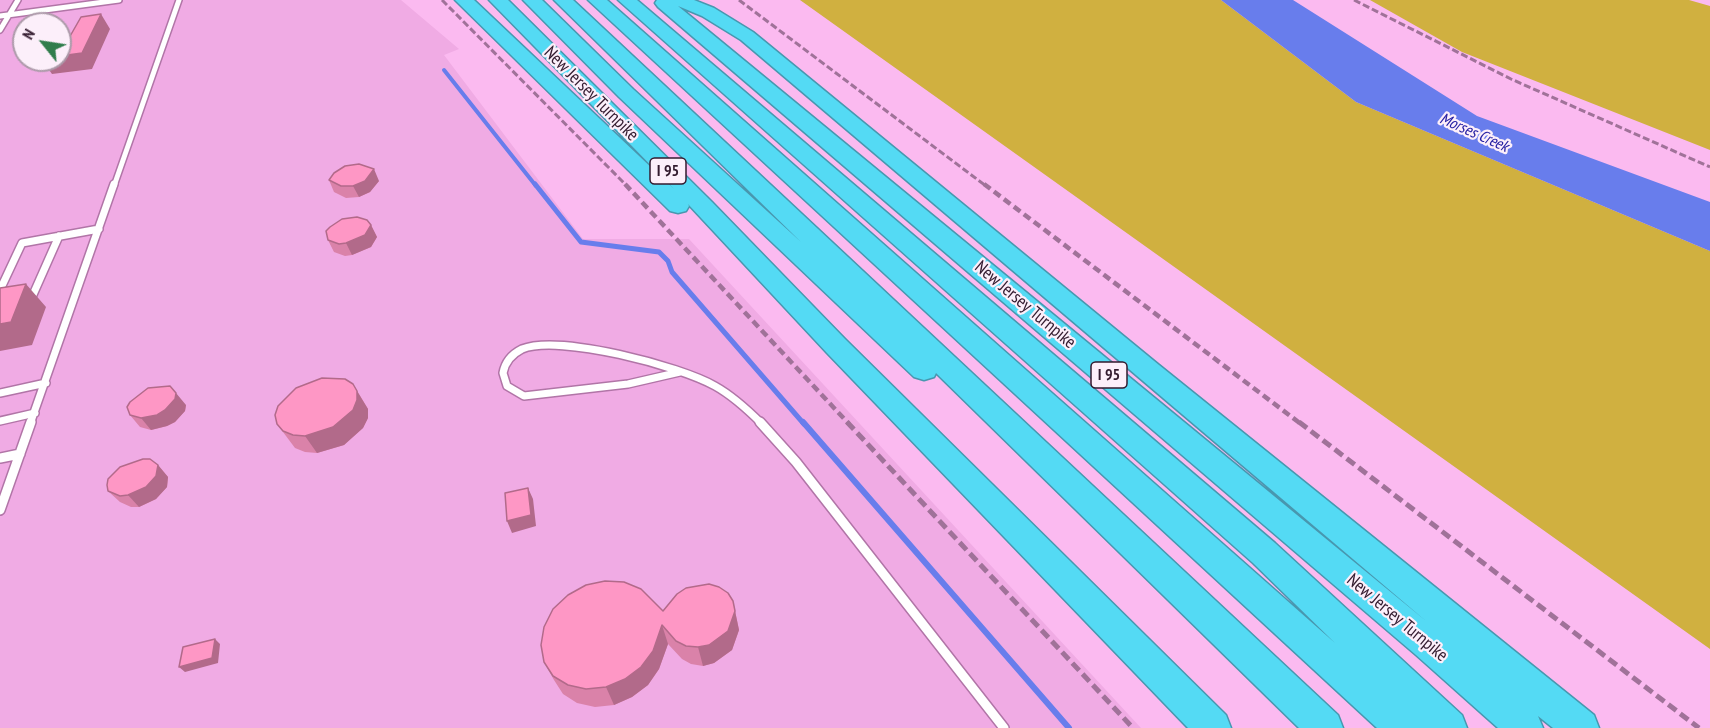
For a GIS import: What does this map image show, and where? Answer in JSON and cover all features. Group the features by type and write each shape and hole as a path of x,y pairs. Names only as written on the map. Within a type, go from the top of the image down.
{"highway":[{"path":"464,0 706,233 836,346"},
{"name":"New Jersey Turnpike","path":"498,0 704,207 836,346 1213,728"},
{"path":"532,0 626,93 885,320 1114,527 1325,728"},
{"path":"563,0 885,320"},
{"path":"597,0 1404,728"},
{"path":"627,0 1264,553 1449,728"},
{"name":"New Jersey Turnpike","path":"661,0 1525,728"},
{"path":"679,0 708,12 747,36 1149,372 1581,728"}],"lane":[{"path":"0,30 18,0"},
{"path":"0,16 119,0"},
{"path":"0,510 179,0"},
{"path":"13,298 0,290 22,243 99,229"},
{"path":"22,298 32,297 58,236"},
{"path":"680,372 628,384 524,396 513,392 506,385 502,373 507,359 522,349 540,344 607,352 680,372 715,387 755,418 796,464 1004,728"},
{"path":"0,393 46,383"},
{"path":"0,421 35,413"},
{"path":"0,458 20,454"}],"shaded area":[{"path":"0,0 401,0 459,49 444,55 583,239 689,239 1141,728 0,728"},
{"path":"800,0 1221,0 1356,102 1710,251 1710,649"},
{"path":"1370,0 1689,0 1710,6 1710,150 1462,52"}],"water":[{"name":"Morses Creek","path":"1221,0 1293,0 1477,116 1710,202 1710,251 1356,102"}],"building":[{"path":"101,14 82,53 72,54 72,33 81,17"},
{"path":"359,164 374,169 365,181 353,186 341,186 329,180 334,173 345,166"},
{"path":"357,217 367,220 371,225 365,235 339,244 328,240 326,231 330,227 342,219"},
{"path":"26,284 11,322 0,324 0,288"},
{"path":"322,378 345,379 353,384 357,391 357,400 353,410 333,427 305,436 283,431 277,424 275,415 278,406 296,388"},
{"path":"170,386 176,393 175,399 165,410 157,415 141,418 130,415 127,407 130,402 148,388"},
{"path":"143,459 150,459 158,465 156,476 146,487 120,496 108,491 108,479 120,467"},
{"path":"528,488 531,515 507,521 505,493"},
{"path":"605,581 624,582 641,589 663,611 677,594 686,588 709,584 728,593 735,611 728,631 709,645 686,646 676,641 662,625 653,651 641,667 625,679 606,687 586,689 568,685 553,676 544,662 541,645 544,627 553,609 568,595 586,585"},
{"path":"215,639 212,658 179,667 183,647"}],"waterway":[{"path":"444,70 536,186"},
{"path":"535,184 581,242 659,252 668,261 672,272 804,424"},
{"path":"803,422 1069,728"}],"railway":[{"path":"442,0 627,186"},
{"path":"739,0 986,186"},
{"path":"1354,0 1511,79 1710,167"},
{"path":"625,184 849,424"},
{"path":"984,184 1301,424"},
{"path":"847,422 1133,728"},
{"path":"1299,422 1699,728"}]}
